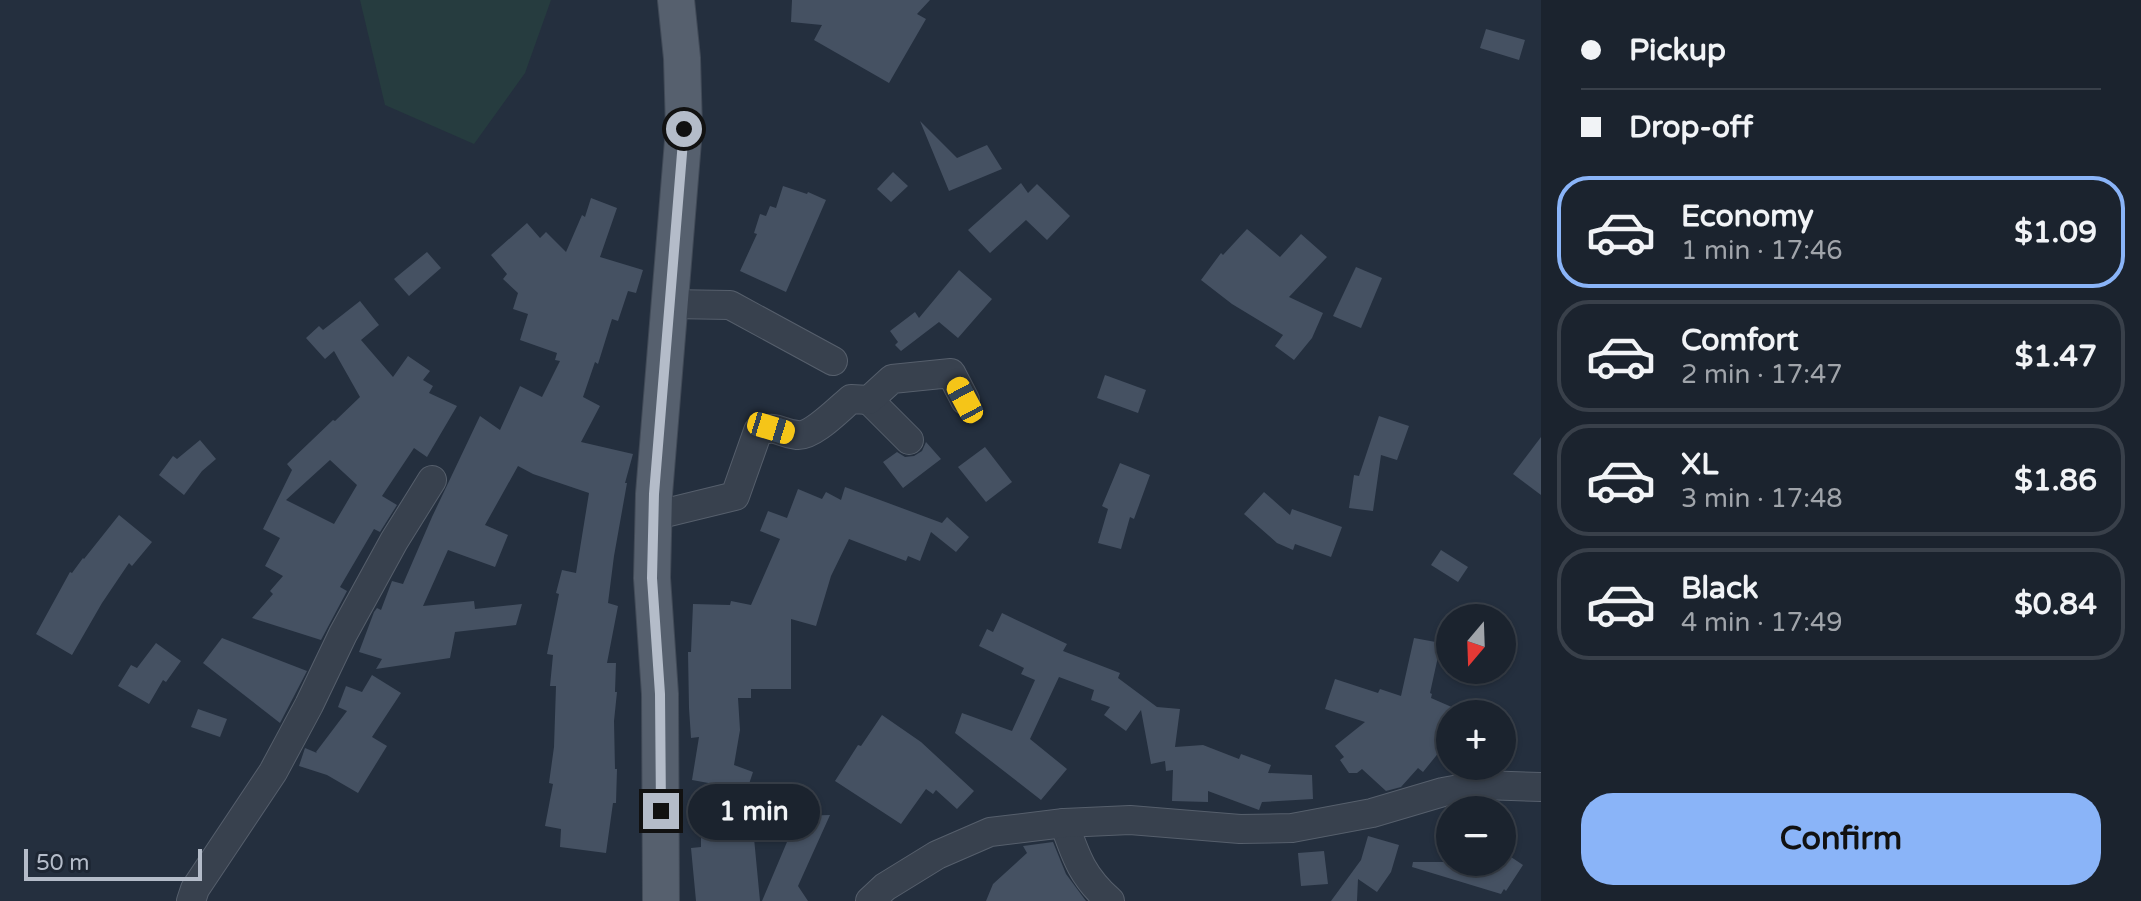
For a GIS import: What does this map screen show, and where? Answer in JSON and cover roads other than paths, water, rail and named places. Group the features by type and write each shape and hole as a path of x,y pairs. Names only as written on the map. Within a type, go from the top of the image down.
{"main road":[{"path":"659,900 660,694 652,578 653,516 684,129 676,0"}],"street":[{"path":"669,304 730,305 833,361"},
{"path":"869,400 892,379 951,373 965,400"},
{"path":"653,516 735,496 758,431 771,428 800,436 813,431 851,399 869,400 909,440"},
{"path":"191,901 195,889 273,772 343,634 432,480"},
{"path":"870,901 885,887 937,855 990,832 1064,823 1130,820 1240,829 1292,828 1372,813 1443,792 1481,785 1541,787"},
{"path":"1064,823 1078,863 1110,901"}]}
